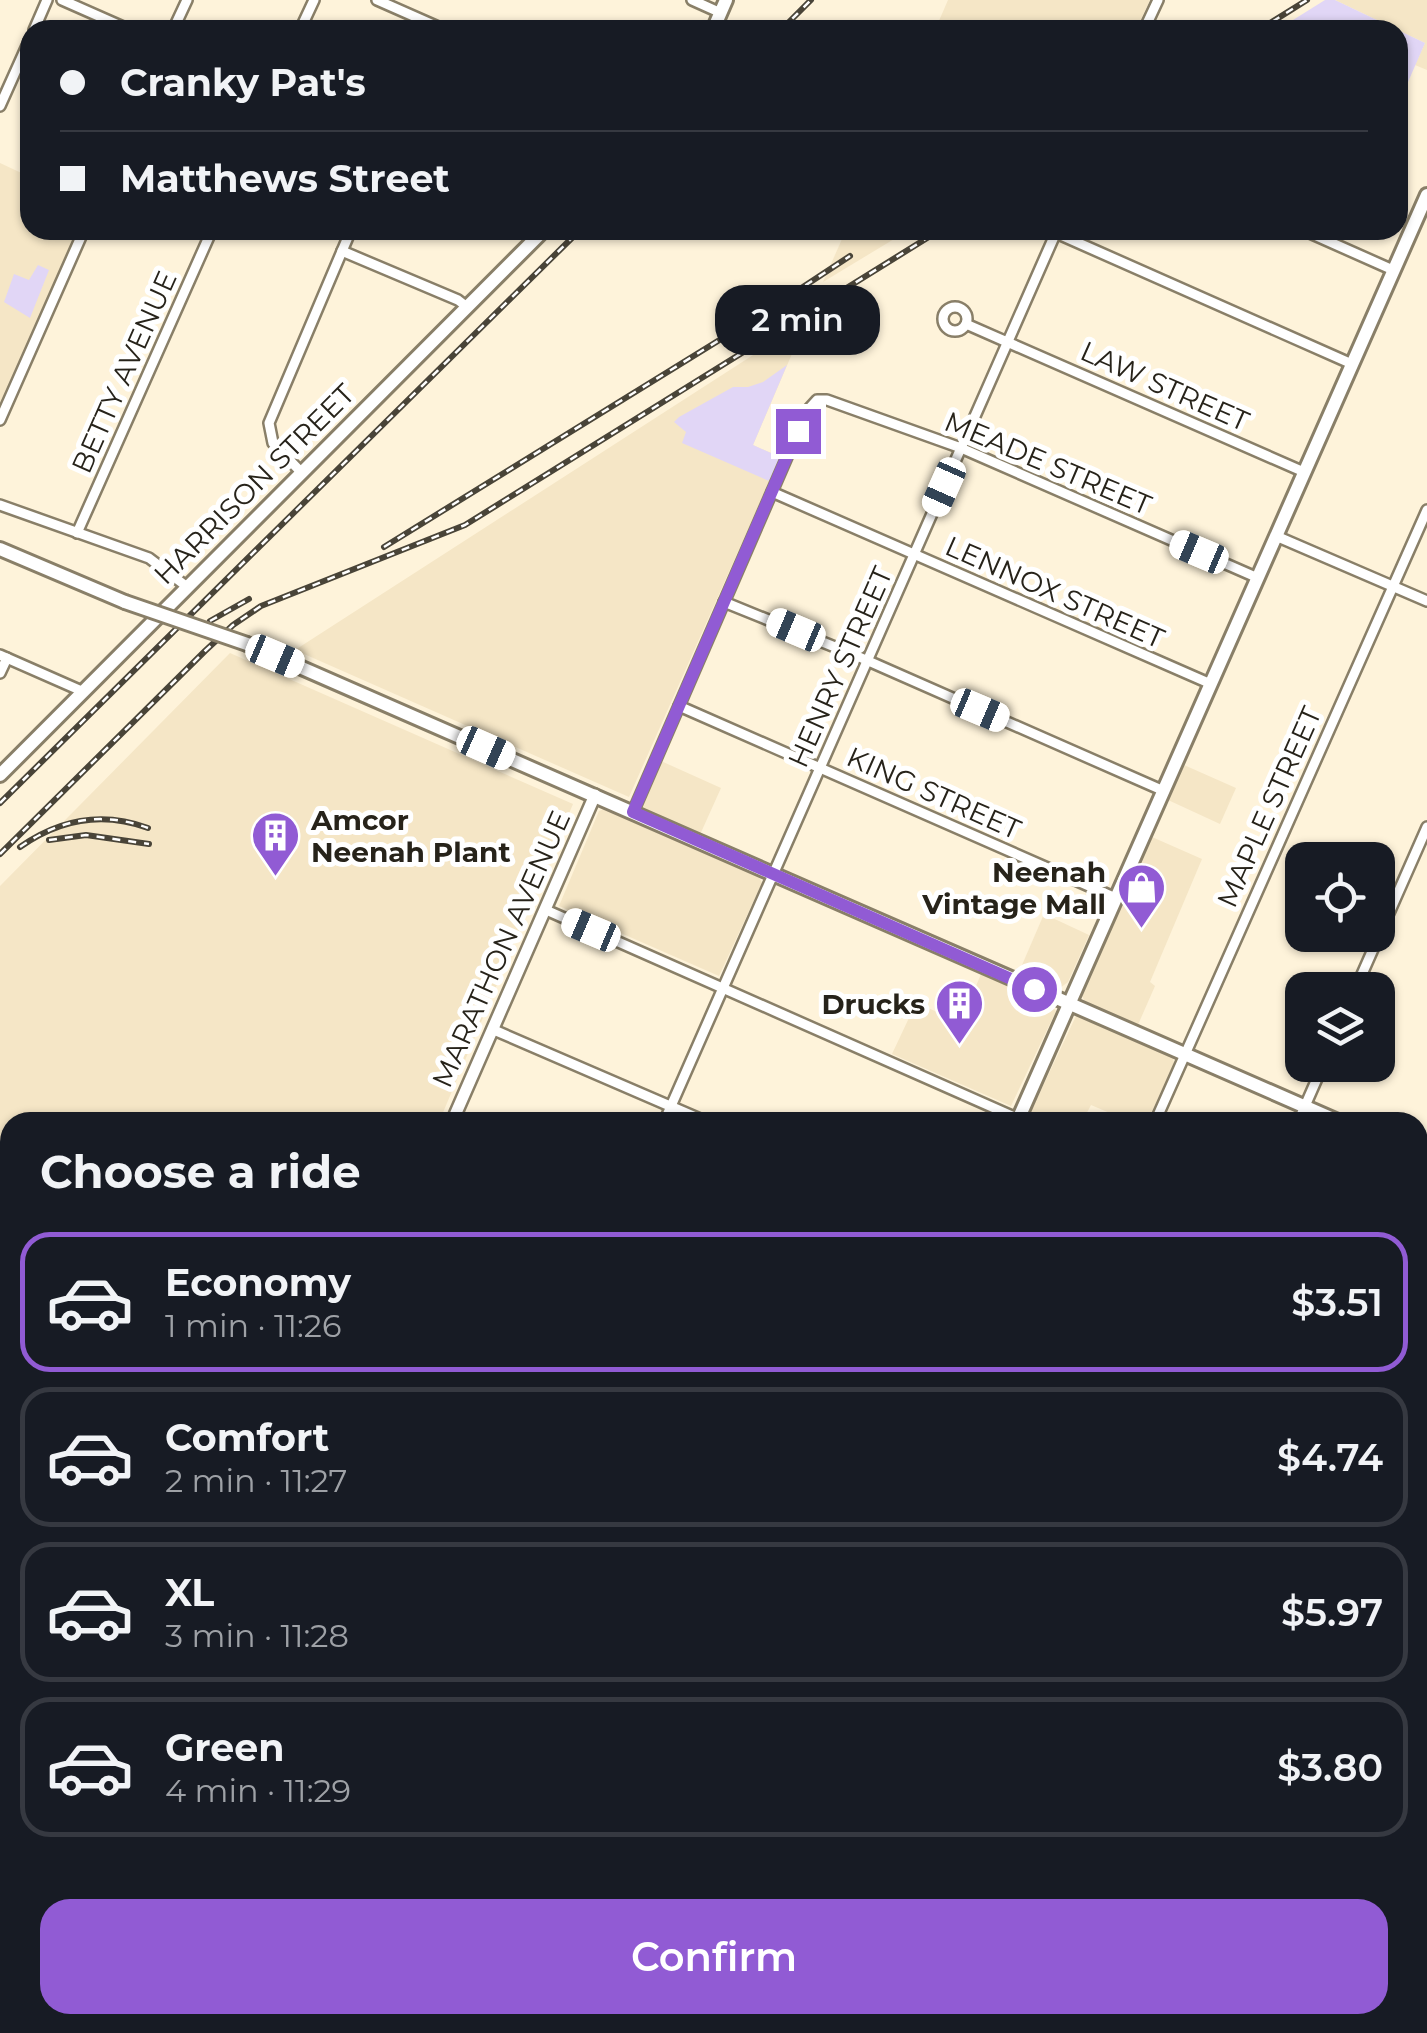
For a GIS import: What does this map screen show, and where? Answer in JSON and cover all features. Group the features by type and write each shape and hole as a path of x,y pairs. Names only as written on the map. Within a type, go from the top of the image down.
{"main road":[{"path":"1408,238 1427,195"},
{"name":"HARRISON STREET","path":"0,775 534,240"},
{"path":"1022,1112 1407,240"},
{"path":"0,549 125,602 247,644 1316,1112"}],"street":[{"path":"62,0 107,20"},
{"path":"377,0 422,20"},
{"path":"692,0 724,6"},
{"path":"0,106 20,61"},
{"path":"0,420 80,240"},
{"name":"BETTY AVENUE","path":"77,533 208,240"},
{"path":"301,472 273,443 268,423 347,240"},
{"name":"HENRY STREET","path":"668,1112 1052,240"},
{"path":"1074,240 1352,364"},
{"path":"1326,240 1394,270"},
{"path":"342,251 467,307"},
{"name":"LAW STREET","path":"966,324 1304,472"},
{"name":"MEADE STREET","path":"772,492 807,411 817,400 827,400 961,448 1258,578"},
{"path":"633,812 772,492"},
{"name":"LENNOX STREET","path":"772,492 1211,684"},
{"path":"0,505 150,558 186,586"},
{"name":"MAPLE STREET","path":"1159,1112 1427,510"},
{"path":"1276,536 1427,601"},
{"path":"724,602 1164,792"},
{"path":"0,673 4,657 84,692"},
{"name":"KING STREET","path":"679,706 1116,898"},
{"name":"MARATHON AVENUE","path":"457,1112 595,795"},
{"path":"1363,972 1427,827"},
{"path":"546,910 998,1112"},
{"path":"494,1030 684,1112"},
{"path":"1302,1112 1315,1082"}],"shaded area":[{"path":"948,0 1150,0 1141,20 939,20"},
{"path":"1325,0 1335,0 1377,20 1293,20"},
{"path":"1335,0 1427,0 1427,70 1415,65 1425,43 1408,35 1408,20 1377,20"},
{"path":"1408,35 1425,43 1408,82"},
{"path":"0,163 20,172 20,240 73,240 0,405"},
{"path":"842,240 892,240 823,282"},
{"path":"38,265 49,270 30,318 4,302 14,274 29,280"},
{"path":"806,321 753,445 780,457 629,797 295,650"},
{"path":"787,365 753,445 780,457 769,481 682,443 686,432 674,422 679,417 733,387 763,382"},
{"path":"230,653 573,804 443,1112 0,1112 0,886"},
{"path":"661,761 721,788 694,848 759,877 762,883 719,976 559,906 599,811 606,808 636,820"},
{"path":"1184,765 1236,788 1220,824 1168,800"},
{"path":"1152,837 1202,859 1150,982 1155,986 1137,1027 1086,1004 1082,996"},
{"path":"1044,914 1089,935 1068,982 1060,988 1019,972"},
{"path":"981,974 1056,1011 1011,1106 892,1054 916,1003 961,1022"},
{"path":"1076,1016 1173,1058 1152,1112 1107,1112 1091,1105 1087,1112 1031,1112"}],"railway":[{"path":"791,20 811,0"},
{"path":"1275,20 1307,0"},
{"path":"0,803 570,240"},
{"path":"0,854 205,651 261,606 465,525 924,240"},
{"path":"384,547 850,256"},
{"path":"210,621 249,599"},
{"path":"20,847 50,830 82,821 114,820 148,828"},
{"path":"49,840 86,835 149,844"}],"place":[{"name":"Amcor Neenah Plant","path":"276,878"},
{"name":"Neenah Vintage Mall","path":"1141,930"},
{"name":"Drucks","path":"960,1046"}],"route":[{"path":"798,431 633,812 1034,989"}]}
